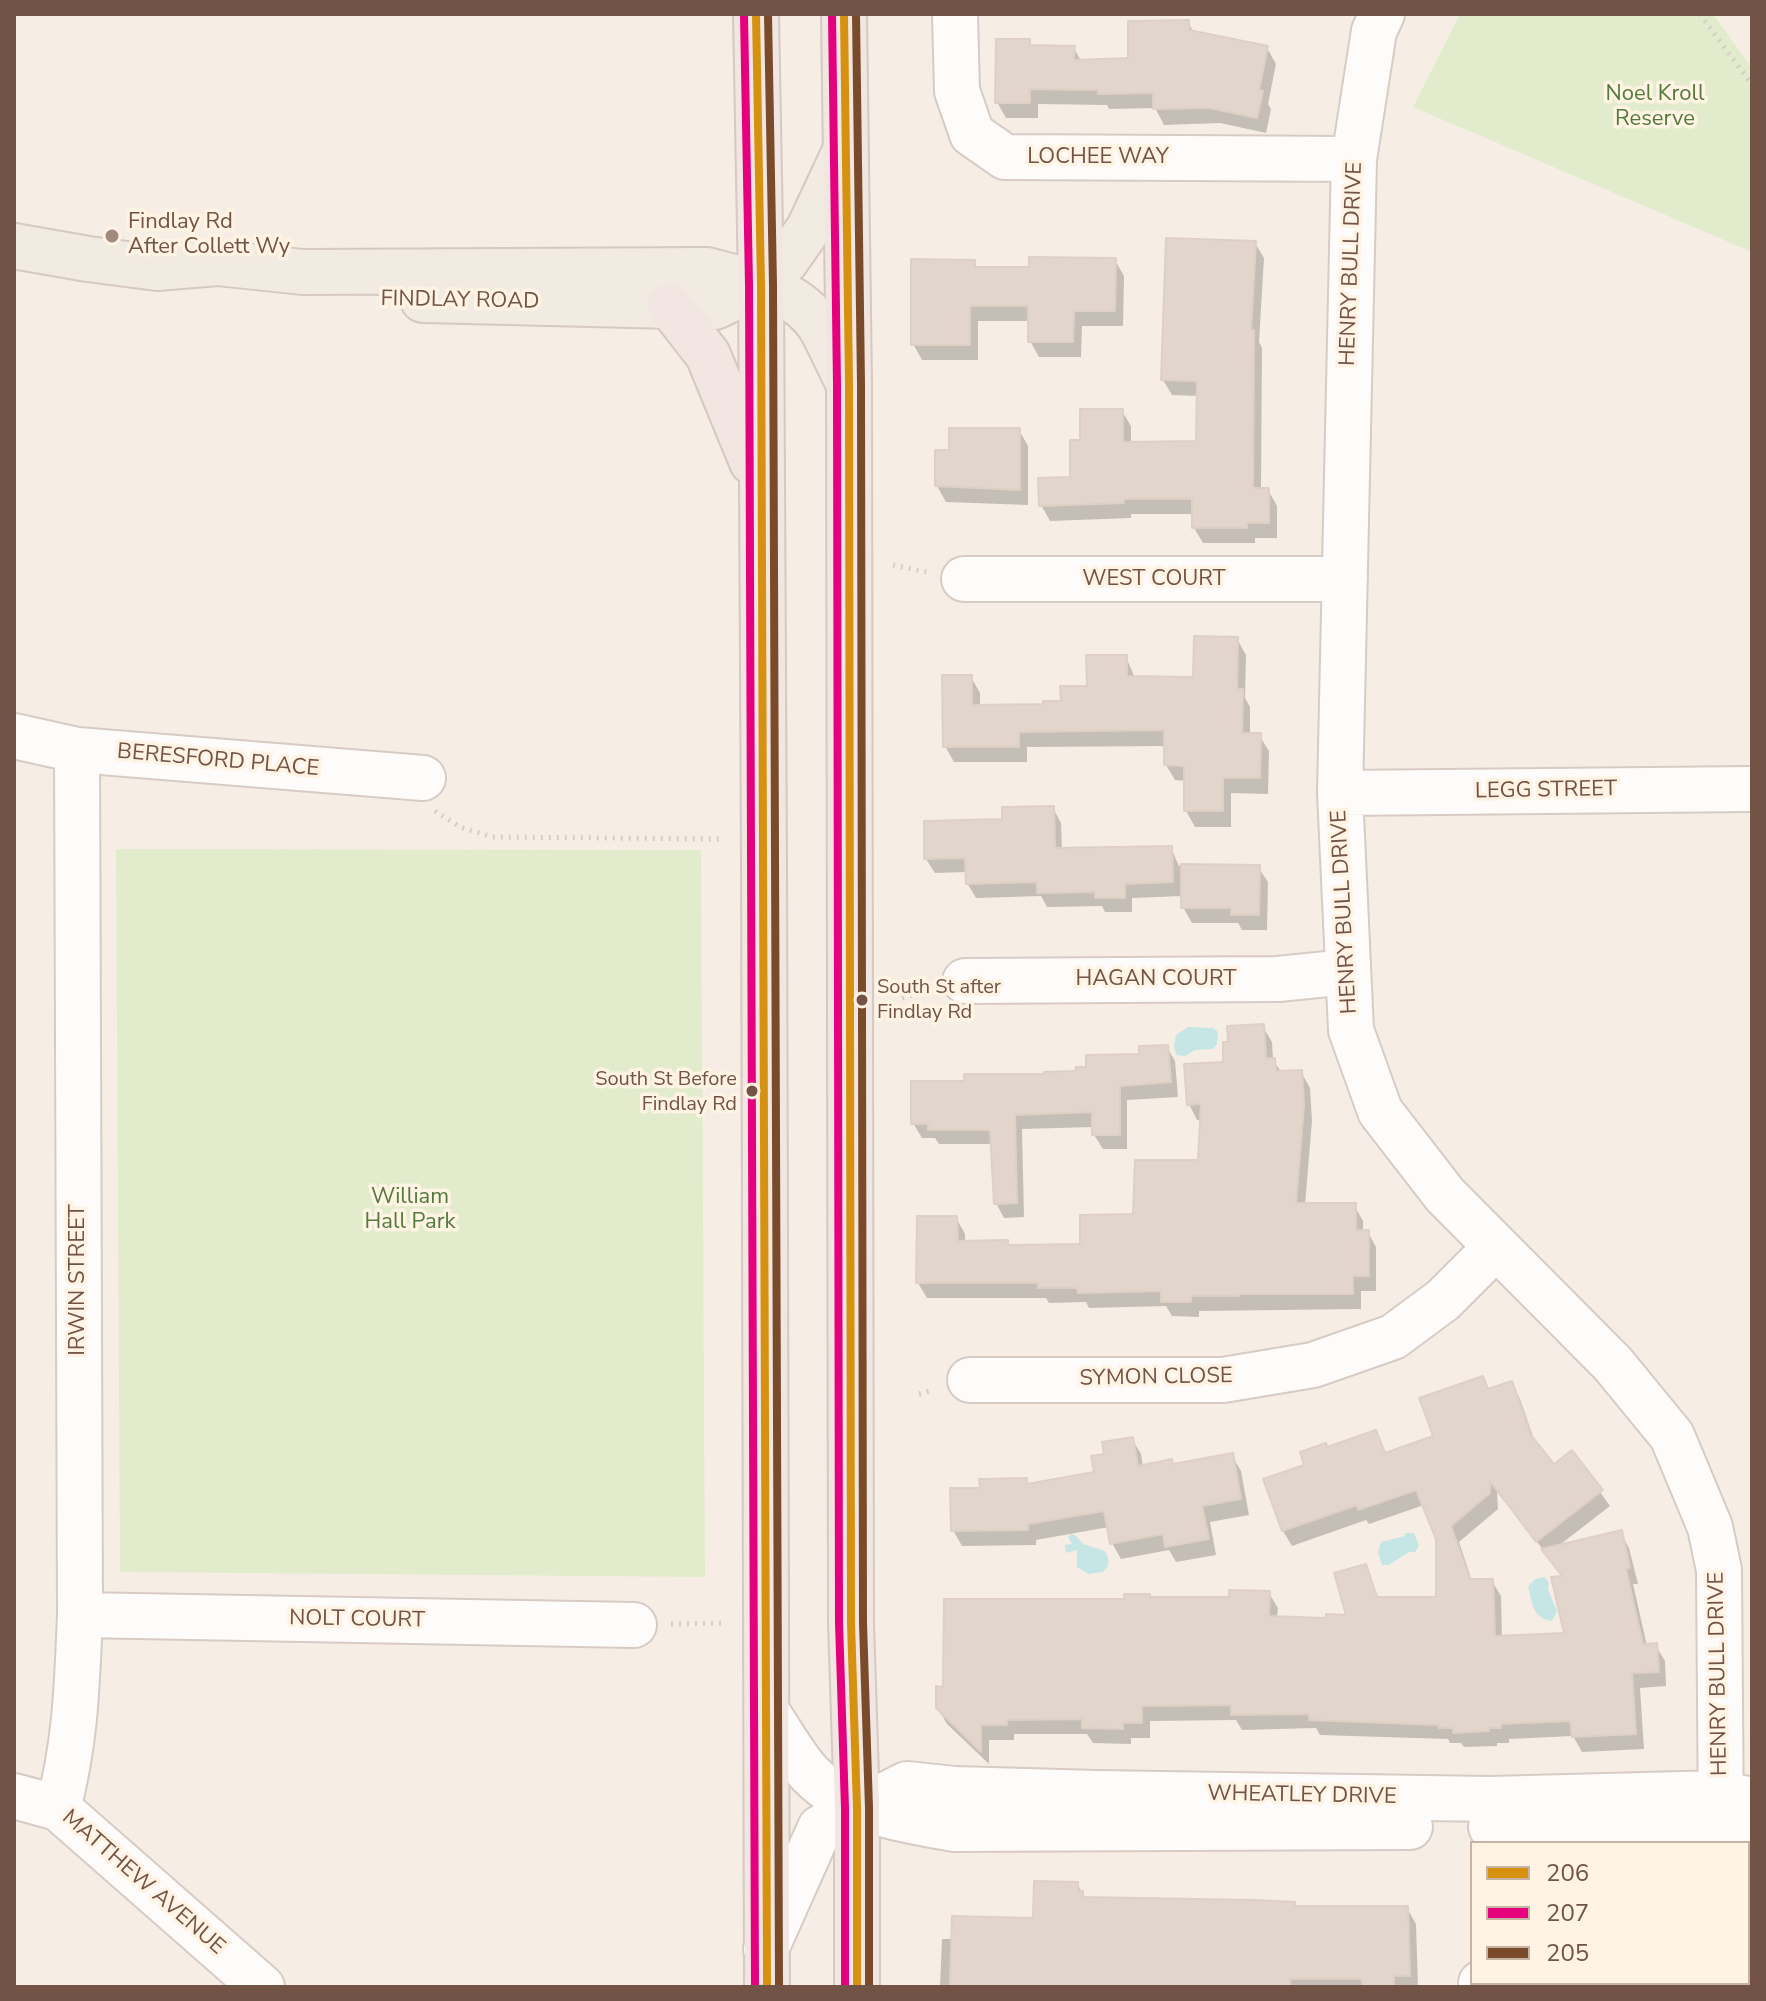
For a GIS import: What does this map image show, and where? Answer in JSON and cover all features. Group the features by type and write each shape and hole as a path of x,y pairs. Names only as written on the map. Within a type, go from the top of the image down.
{"highway":[{"path":"756,14 761,285 767,1968"},
{"path":"844,14 849,384 851,1623 857,1808 857,1987"},
{"path":"670,306 708,355 760,487"}],"main road":[{"name":"FINDLAY ROAD","path":"14,246 157,268 224,291 303,299 715,307 761,285 786,261 809,228 845,151"},
{"name":"FINDLAY ROAD","path":"157,268 218,263 303,272 707,270 761,285 796,301 820,326 849,384"}],"street":[{"name":"LOCHEE WAY","path":"955,14 957,91 972,134 1005,157 1354,159"},
{"name":"HENRY BULL DRIVE","path":"1382,14 1374,31 1354,159 1340,793 1351,1030 1380,1111 1445,1195 1613,1364 1672,1436 1710,1527 1719,1570 1736,1812"},
{"name":"WEST COURT","path":"964,579 1345,579"},
{"name":"BERESFORD PLACE","path":"14,736 77,750 423,778"},
{"name":"IRWIN STREET","path":"58,1808 70,1766 76,1715 80,1615 77,750"},
{"name":"LEGG STREET","path":"1340,793 1752,789"},
{"name":"HAGAN COURT","path":"965,981 1278,979 1347,972"},
{"name":"SYMON CLOSE","path":"970,1380 1223,1380 1313,1365 1393,1337 1443,1300 1495,1248"},
{"name":"NOLT COURT","path":"80,1615 634,1625"},
{"path":"767,1712 810,1774 857,1808"},
{"name":"WHEATLEY DRIVE","path":"767,1968 820,1828 907,1784 955,1789 1097,1793 1488,1823 1736,1812"},
{"name":"MATTHEW AVENUE","path":"14,1796 58,1808 262,1987"}],"path":[{"path":"1700,14 1752,85"},
{"path":"423,778 431,809 460,827 492,837 719,839"},
{"path":"634,1625 724,1623"}],"green space":[{"name":"Noel Kroll Reserve","path":"1460,14 1713,14 1752,68 1752,252 1413,107"},
{"name":"William Hall Park","path":"116,849 701,850 705,1577 120,1572"}],"water":[{"path":"1188,1027 1213,1028 1218,1032 1217,1044 1213,1049 1195,1050 1185,1056 1176,1055 1176,1035"},
{"path":"1405,1533 1414,1533 1419,1546 1415,1552 1409,1552 1389,1565 1382,1565 1378,1552 1381,1542 1405,1536"},
{"path":"1071,1534 1083,1544 1105,1551 1108,1562 1103,1572 1088,1574 1077,1567 1077,1550 1066,1553 1065,1545 1072,1544 1068,1537"},
{"path":"1545,1577 1557,1611 1552,1621 1545,1620 1537,1613 1528,1586 1535,1579"}],"building":[{"path":"1189,20 1189,30 1268,46 1257,118 1210,108 1153,109 1153,93 1098,94 1098,90 1030,89 1030,103 995,103 996,39 1030,39 1030,45 1075,46 1074,60 1128,58 1128,21"},
{"path":"1166,238 1256,241 1251,330 1254,330 1253,488 1269,488 1269,523 1247,523 1247,528 1192,528 1192,499 1123,499 1124,503 1039,506 1038,478 1070,477 1070,440 1080,440 1080,409 1123,409 1123,442 1196,441 1197,381 1161,380"},
{"path":"1029,257 1116,258 1115,311 1074,311 1073,342 1028,342 1028,306 970,306 970,345 911,345 911,259 975,260 975,267 1029,267"},
{"path":"949,428 1020,428 1020,490 935,486 935,450 949,450"},
{"path":"1194,636 1238,637 1237,689 1243,689 1242,733 1261,733 1260,778 1223,778 1223,811 1184,811 1184,766 1164,765 1164,730 1019,732 1019,747 943,747 942,675 972,675 972,705 1043,704 1043,701 1061,701 1060,686 1087,686 1086,655 1127,655 1127,676 1193,677"},
{"path":"1054,806 1055,848 1172,846 1173,882 1125,884 1125,898 1095,898 1095,892 1037,893 1037,882 966,884 965,858 924,859 924,821 1002,819 1002,807"},
{"path":"1181,864 1260,865 1259,915 1231,915 1231,908 1181,908"},
{"path":"1264,1024 1266,1058 1275,1058 1276,1071 1302,1070 1304,1104 1296,1203 1356,1203 1356,1230 1369,1230 1369,1276 1353,1276 1353,1294 1191,1296 1191,1302 1161,1302 1161,1291 1078,1293 1077,1288 1038,1288 1038,1283 916,1283 917,1216 957,1216 958,1241 1008,1240 1008,1245 1080,1244 1080,1215 1133,1214 1135,1160 1198,1160 1201,1104 1187,1105 1184,1064 1223,1062 1223,1042 1228,1042 1227,1026"},
{"path":"1168,1045 1171,1082 1120,1086 1120,1135 1092,1135 1092,1112 1015,1115 1017,1203 994,1204 990,1130 928,1130 928,1124 911,1124 911,1081 964,1081 964,1074 1075,1071 1076,1067 1086,1067 1086,1055 1139,1054 1139,1046"},
{"path":"1483,1376 1488,1389 1512,1381 1531,1435 1554,1464 1572,1450 1603,1490 1536,1542 1490,1481 1490,1493 1451,1526 1470,1579 1493,1579 1495,1636 1564,1633 1551,1577 1562,1576 1541,1549 1622,1530 1630,1568 1626,1569 1643,1644 1657,1643 1659,1672 1632,1673 1636,1734 1572,1737 1570,1721 1501,1724 1501,1728 1489,1728 1489,1731 1453,1733 1453,1728 1439,1728 1439,1725 1309,1720 1309,1714 1231,1715 1231,1705 1142,1706 1142,1723 1123,1723 1123,1729 1082,1728 1082,1719 1007,1720 1007,1725 981,1725 981,1752 936,1708 936,1686 943,1687 944,1599 1124,1599 1124,1594 1229,1597 1229,1590 1270,1591 1269,1616 1326,1618 1326,1614 1346,1615 1334,1573 1366,1564 1377,1597 1436,1597 1436,1539 1416,1490 1358,1510 1357,1505 1282,1531 1263,1479 1304,1465 1300,1452 1326,1443 1327,1447 1376,1430 1385,1453 1433,1436 1419,1398"},
{"path":"1133,1437 1138,1466 1172,1459 1173,1464 1233,1453 1241,1499 1202,1506 1209,1539 1165,1547 1163,1534 1110,1544 1104,1511 1028,1524 1028,1530 951,1531 950,1488 980,1488 979,1479 1027,1478 1027,1484 1094,1472 1091,1456 1104,1454 1102,1442"},
{"path":"1034,1881 1078,1882 1078,1891 1083,1891 1083,1897 1254,1900 1295,1902 1295,1906 1408,1906 1410,1976 1394,1976 1394,1987 1362,1987 1362,1979 1290,1979 1290,1987 950,1987 952,1916 1033,1918"}],"transit line":[{"name":"207","path":"744,14 749,285 755,1987"},
{"name":"206","path":"756,14 761,285 767,1987"},
{"name":"205","path":"768,14 773,285 779,1987"},
{"name":"207","path":"832,14 837,384 839,1623 845,1808 845,1987"},
{"name":"206","path":"844,14 849,384 851,1623 857,1808 857,1987"},
{"name":"205","path":"856,14 861,384 863,1623 869,1808 869,1987"}],"place":[{"name":"Findlay Rd After Collett Wy","path":"112,236"},
{"name":"South St after Findlay Rd","path":"862,1000"},
{"name":"South St Before Findlay Rd","path":"752,1091"}]}
